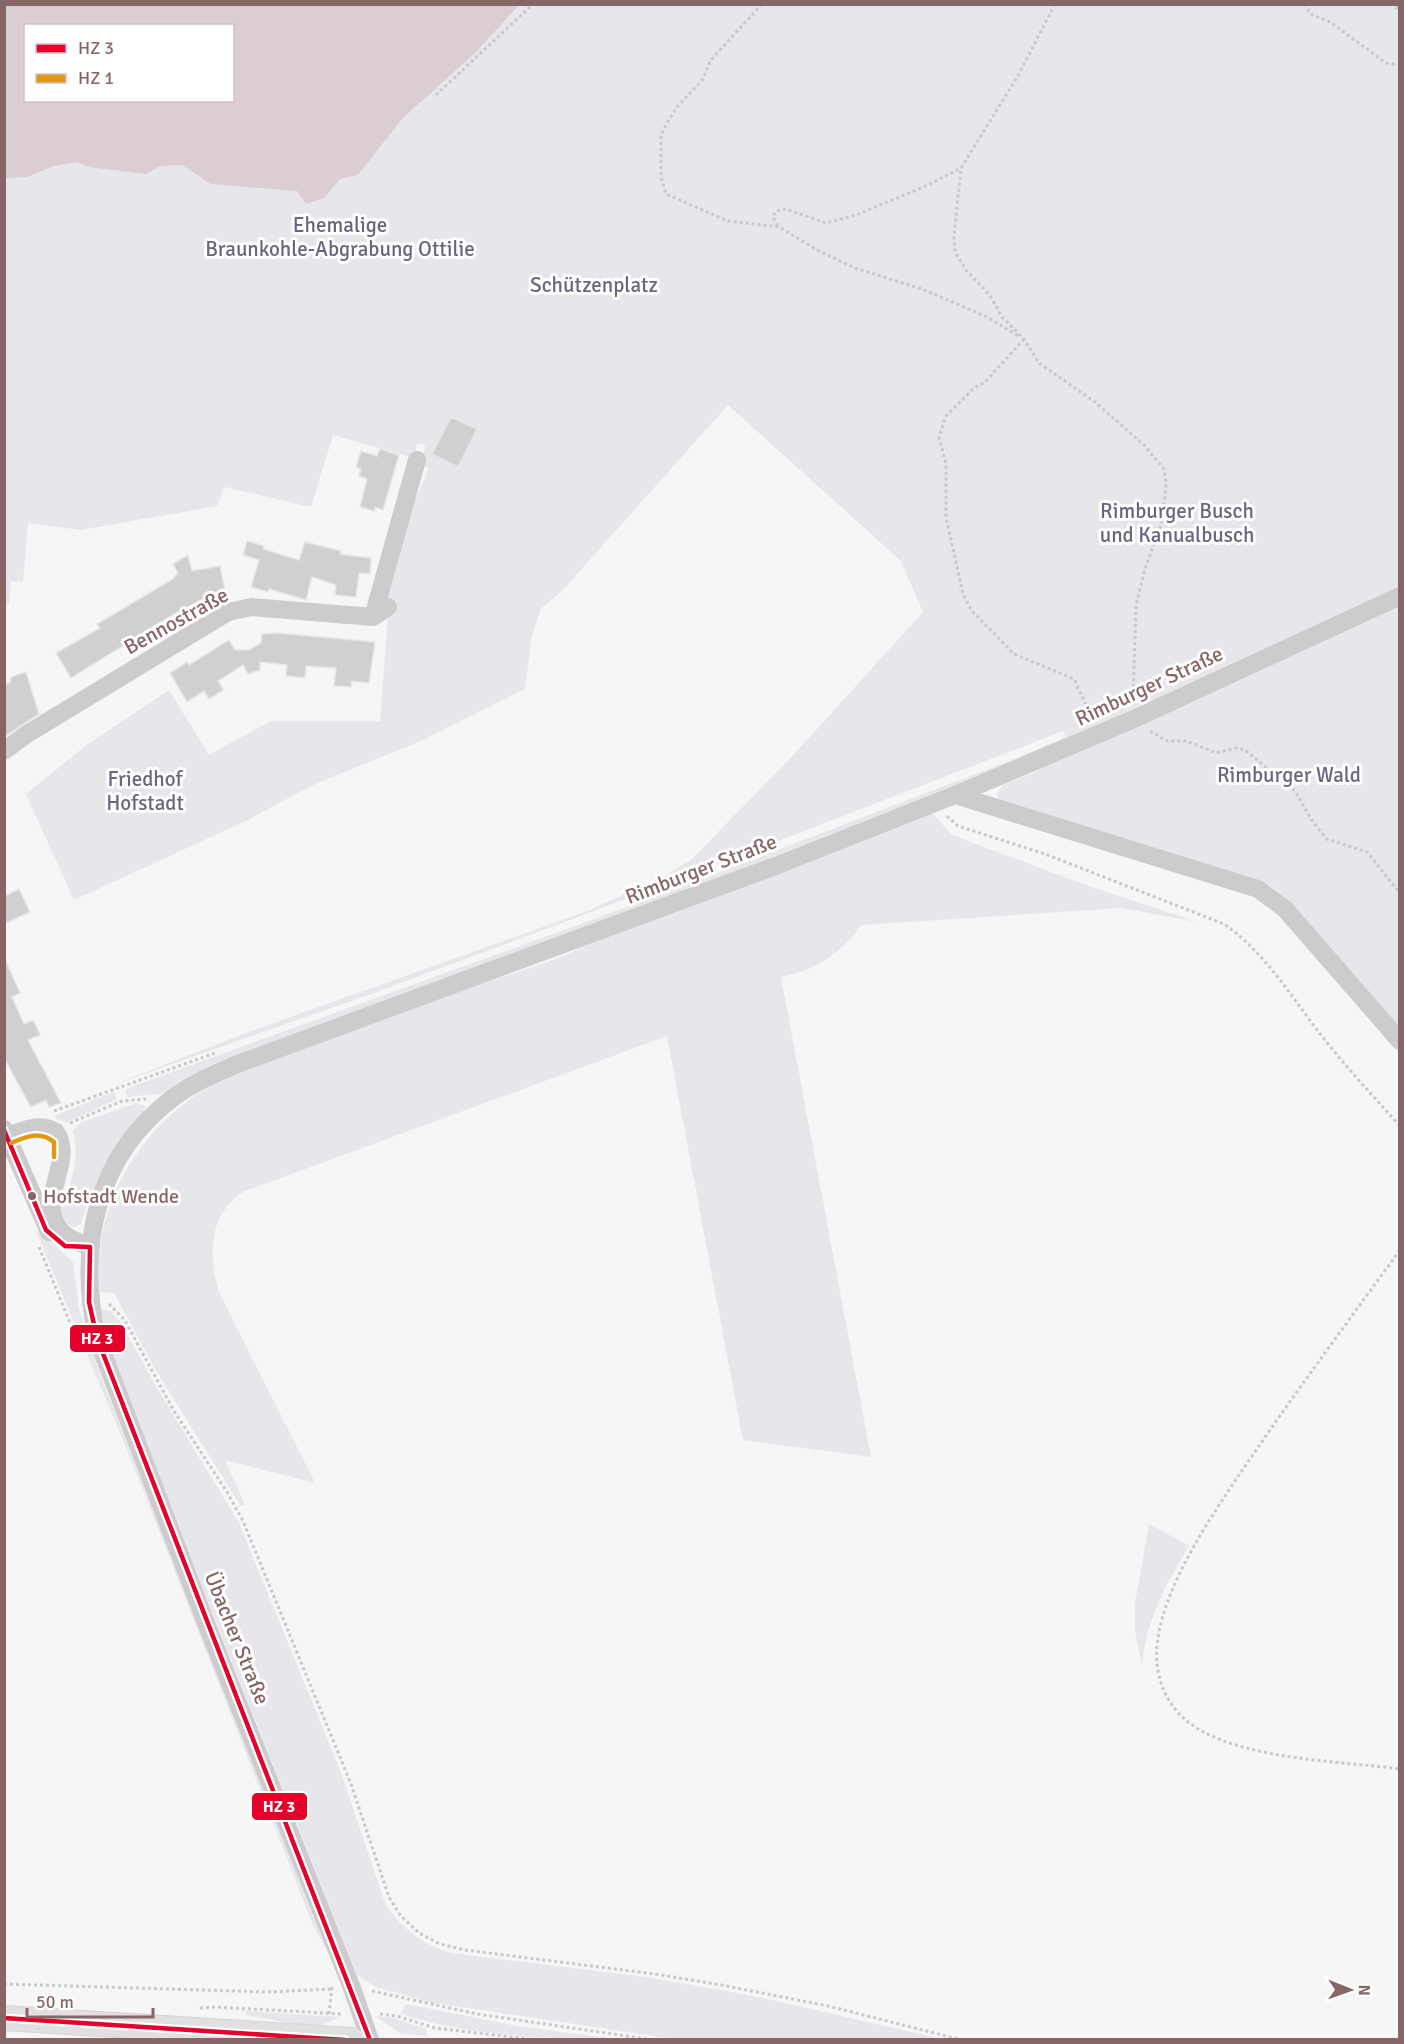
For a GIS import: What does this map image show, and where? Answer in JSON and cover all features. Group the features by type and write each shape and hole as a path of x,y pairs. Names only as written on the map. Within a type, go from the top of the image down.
{"main road":[{"path":"4,2018 353,2040"}],"street":[{"name":"Bennostraße","path":"4,751 27,734 228,612 252,607 381,612 417,460"},
{"name":"Rimburger Straße","path":"90,1247 99,1199 124,1149 164,1106 194,1084 235,1065 767,869 946,798 1134,719 1400,596"},
{"path":"946,798 1242,882 1258,889 1285,909 1400,1041"},
{"path":"43,1126 56,1132 62,1148 51,1197 52,1217 65,1235 90,1247 65,1246 46,1230 22,1169 7,1140 28,1128 43,1126"},
{"path":"22,1169 34,1174 58,1169"},
{"name":"Übacher Straße","path":"90,1247 89,1302 97,1338 203,1617 352,1988 370,2040"}],"path":[{"path":"436,95 533,4"},
{"path":"762,4 710,60 703,79 689,93 667,124 661,137 661,177 666,194 728,221 779,227 817,250 855,268 922,289 987,317 1024,339"},
{"path":"1055,4 1005,99 961,168 955,252 966,270 989,294 1002,317 1024,339 1039,363 1095,402 1144,446 1164,469 1166,483 1163,519 1145,569 1136,605 1134,719 1167,741 1187,741 1216,753 1237,748 1245,750 1294,791 1313,822 1327,838 1368,852 1400,893"},
{"path":"1304,4 1312,15 1330,22 1386,63 1400,65"},
{"path":"1390,4 1400,10"},
{"path":"779,227 773,217 776,211 786,209 826,224 856,215 926,186 961,168"},
{"path":"1024,339 990,378 974,387 946,416 939,445 946,464 946,517 963,594 972,611 1014,654 1074,679 1098,735"},
{"path":"946,798 949,819 958,826 1045,854 1224,924 1254,948 1319,1032 1400,1126"},
{"path":"56,1132 75,1120 122,1101 149,1099 164,1106"},
{"path":"1400,1250 1213,1514 1163,1612 1157,1639 1157,1676 1167,1701 1199,1730 1267,1753 1400,1769"},
{"path":"89,1302 108,1304 124,1319 174,1411 227,1492 243,1521 331,1732 389,1897 409,1925 429,1939 465,1950 655,1974 721,1985 828,2006 962,2040"},
{"path":"4,1984 268,1992 352,1988 477,2014 654,2040"},
{"path":"360,2014 397,2016 435,2028 537,2040"}],"green space":[{"path":"4,5 1399,5 1399,1030 1275,889 1263,882 999,800 997,793 1004,784 1036,772 1059,746 685,891 218,1062 183,1079 164,1093 128,1097 125,1090 139,1084 663,894 1012,760 1066,737 1063,731 698,872 371,994 110,1086 251,1031 585,912 663,877 692,859 798,750 923,612 901,561 728,405 561,592 541,608 532,635 525,689 423,740 313,785 248,820 74,900 26,794 84,747 169,690 209,755 271,721 380,721 388,615 384,596 399,539 429,468 422,466 425,444 417,444 414,458 333,435 311,507 224,487 217,506 81,530 28,523 23,582 11,581 9,605 5,604"},
{"path":"932,813 952,835 1091,887 1197,922 1121,908 861,925 845,944 826,959 805,970 781,977 871,1457 743,1440 667,1036 245,1191 233,1200 224,1211 214,1236 213,1264 219,1292 315,1483 225,1460 245,1505 240,1505 154,1367 114,1293 100,1292 99,1260 104,1228 113,1199 126,1171 143,1145 164,1121 215,1083 257,1064 550,961"},
{"path":"114,1092 117,1099 66,1123 55,1118 56,1115"},
{"path":"136,1103 145,1106 144,1112 106,1165 92,1192 81,1224 73,1227 65,1222 59,1206 64,1207 74,1169 76,1149 73,1131 80,1123"},
{"path":"36,1231 40,1231 73,1262 79,1309 98,1369 327,1951 313,1925 134,1467"},
{"path":"101,1309 111,1311 121,1323 154,1383 239,1523 340,1770 385,1903 405,1928 431,1945 451,1953 646,1977 754,1996 942,2039 673,2039 428,2002 376,1987 357,1975 120,1381 109,1347"},
{"path":"1149,1524 1189,1546 1165,1589 1152,1619 1142,1666 1135,1631 1135,1604"},
{"path":"406,2004 517,2026 616,2039 507,2035 452,2027 401,2014"},
{"path":"246,2011 339,2017 316,2028 246,2015"},
{"path":"375,2016 394,2018 426,2029 427,2036 400,2033"}],"shaded area":[{"path":"5,4 519,4 477,51 402,119 358,175 340,179 324,198 306,204 297,191 211,184 182,165 160,166 146,174 90,167 76,162 54,166 27,177 5,178"}],"building":[{"path":"451,417 477,429 458,467 432,454"},
{"path":"380,449 399,455 383,510 375,507 374,511 360,507 367,479 359,476 361,469 356,467 361,451 377,456"},
{"path":"247,541 264,546 263,549 299,560 305,542 341,551 340,554 371,558 370,574 359,573 356,597 335,595 336,585 312,577 306,600 269,589 268,592 251,587 259,560 243,555"},
{"path":"188,555 192,571 220,566 225,591 215,593 216,597 202,600 176,613 71,678 56,653 100,628 97,624 173,579 178,573 173,564"},
{"path":"277,633 375,642 369,683 352,681 351,687 334,686 336,668 306,666 305,678 286,676 287,665 260,662 260,670 248,674 243,665 218,681 224,690 209,699 204,691 187,702 170,673 187,662 189,665 229,640 235,650 249,650 261,643 262,634"},
{"path":"26,672 39,714 4,737 4,684 10,683 11,677"},
{"path":"19,889 30,912 4,924 4,896"},
{"path":"4,957 20,993 12,997 24,1024 33,1020 40,1035 28,1040 61,1103 49,1107 46,1100 31,1107 4,1058"}],"transit line":[{"path":"4,1130 46,1230 65,1246 90,1247 89,1302 97,1338 370,2040"},
{"path":"11,1143 27,1137 43,1136 54,1142 54,1157"},
{"path":"4,2018 345,2040"}],"place":[{"name":"Hofstadt Wende","path":"32,1196"}],"park label":[{"name":"Ehemalige Braunkohle-Abgrabung Ottilie","path":"340,237"},
{"name":"Schützenplatz","path":"594,285"},
{"name":"Rimburger Busch und Kanualbusch","path":"1177,523"},
{"name":"Rimburger Wald","path":"1289,775"},
{"name":"Friedhof Hofstadt","path":"145,791"}]}
